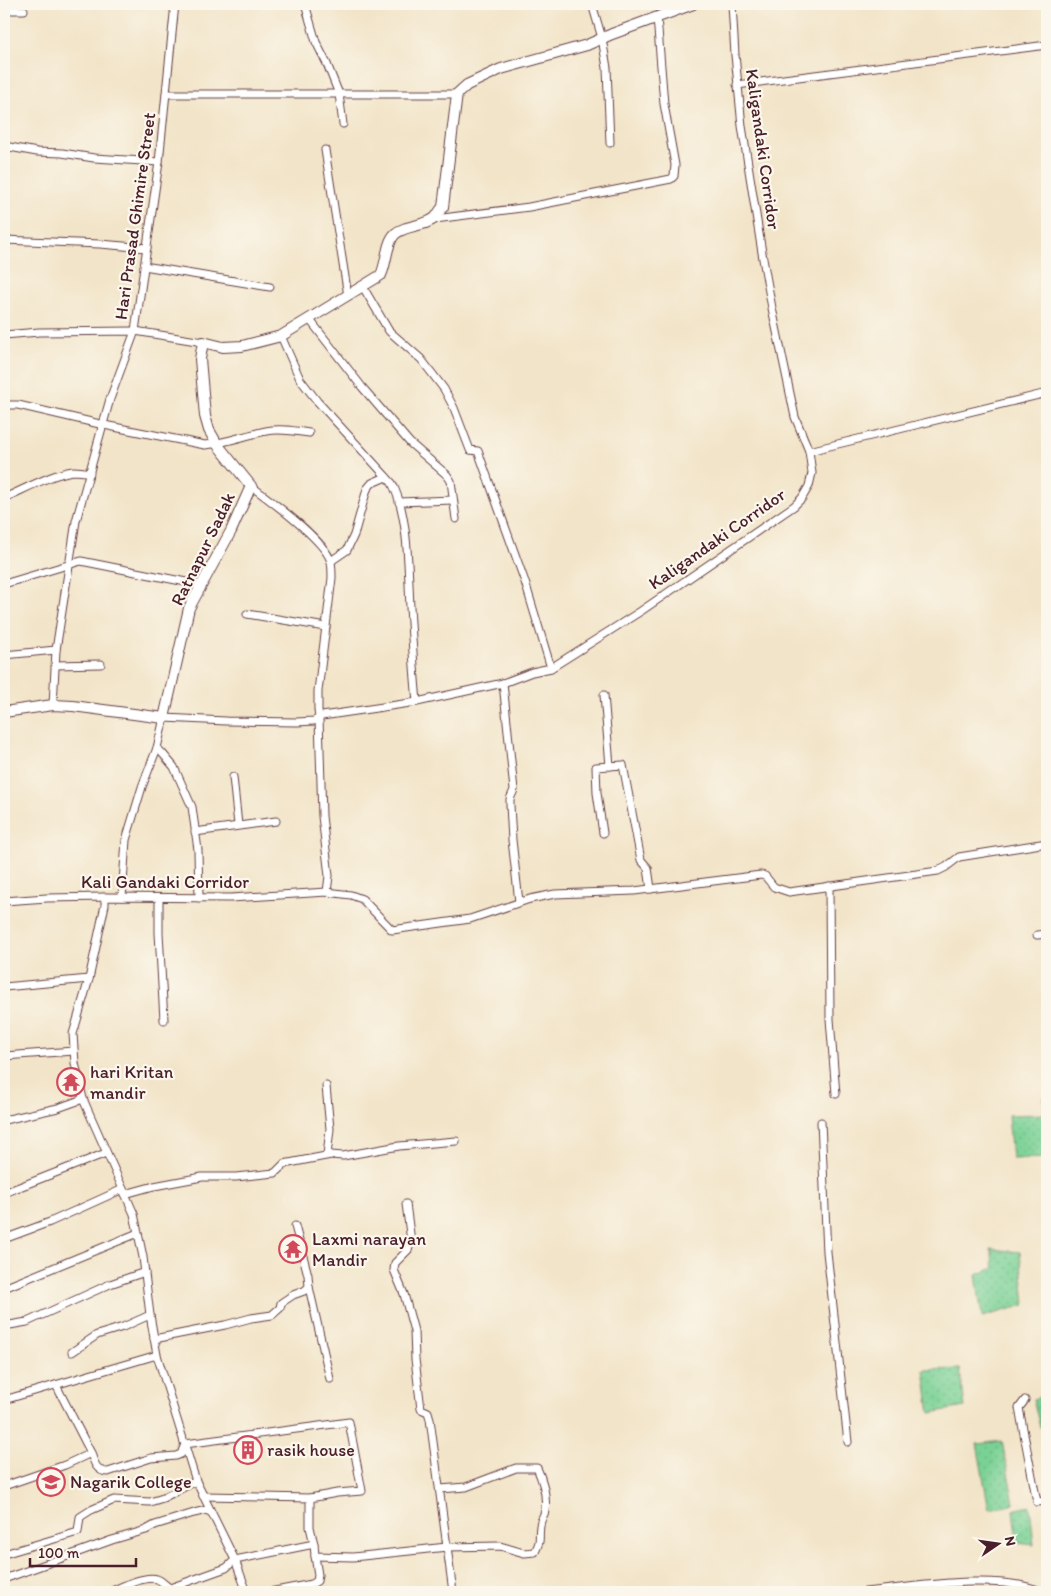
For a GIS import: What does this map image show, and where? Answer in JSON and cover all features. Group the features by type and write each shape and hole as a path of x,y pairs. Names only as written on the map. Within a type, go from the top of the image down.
{"main road":[{"path":"203,342 223,348 242,346 281,336 381,275 385,266 388,245 394,235 435,218 443,207 457,94 467,85 501,69 587,45 693,4"},
{"name":"Ratnapur Sadak","path":"164,718 189,608 231,531 251,486 217,444 209,430 205,416 200,359 203,342"},
{"path":"4,712 53,705 164,718"}],"street":[{"name":"Hari Prasad Ghimire Street","path":"4,335 39,332 135,331 159,162 175,4"},
{"path":"305,4 316,42 328,64 339,94 343,124"},
{"path":"592,4 602,38 607,68 610,143"},
{"name":"Kaligandaki Corridor","path":"164,718 226,721 314,721 322,716 417,702 503,683 532,672 550,668 641,611 794,506 802,498 809,486 812,472 809,451 795,417 772,308 742,126 737,85 732,4"},
{"path":"4,10 24,10"},
{"path":"435,218 529,208 670,179 674,176 675,165 664,104 657,18"},
{"path":"737,85 1047,45"},
{"path":"166,94 457,94"},
{"path":"4,146 37,152 62,153 94,158 159,162"},
{"path":"325,150 348,296"},
{"path":"4,240 147,248"},
{"path":"144,266 270,287"},
{"path":"363,287 389,330 421,359 444,389 454,408 470,450 478,451 525,582 550,668"},
{"path":"310,320 362,387 410,443 451,481 456,519"},
{"path":"53,705 56,650 76,521 110,400 135,331 203,342"},
{"path":"281,336 300,379 317,401 392,484 398,494 408,552 417,702"},
{"path":"809,451 1047,393"},
{"path":"4,405 18,406 104,426 205,446 268,430 309,433"},
{"path":"4,498 64,474 90,472"},
{"path":"331,561 347,550 351,542 367,489 372,482 386,477"},
{"path":"251,486 297,522 331,561 332,578 318,691 322,816 329,876 327,892"},
{"path":"399,502 453,500"},
{"path":"4,584 81,561 201,585"},
{"path":"247,614 326,627"},
{"path":"4,655 56,650"},
{"path":"55,665 102,664"},
{"path":"503,683 514,790 510,799 510,805 519,902 555,894 651,889 760,875 765,876 774,887 789,892 938,870 946,867 959,857 1047,843"},
{"path":"604,695 610,766"},
{"path":"122,897 126,840 142,787 157,748 164,718"},
{"path":"157,748 174,767 192,807 196,832 199,898"},
{"path":"603,833 597,793 596,767 622,765 641,860 648,868 651,889"},
{"path":"233,777 238,825"},
{"path":"196,832 276,820"},
{"path":"829,886 830,1019 836,1094"},
{"name":"Kali Gandaki Corridor","path":"4,901 105,897 230,898 327,892 350,895 362,899 392,930 470,919 519,902"},
{"path":"105,897 105,905 89,979 73,1034 75,1063 83,1099 134,1214 145,1272 157,1355 196,1481 235,1560 247,1592"},
{"path":"159,898 164,1020"},
{"path":"1037,935 1047,934"},
{"path":"4,987 89,979"},
{"path":"4,1056 74,1051"},
{"path":"326,1086 330,1129 327,1155"},
{"path":"4,1120 58,1108 83,1099"},
{"path":"821,1122 827,1252 848,1442"},
{"path":"4,1240 124,1191 202,1177 236,1177 275,1173 284,1164 327,1155 343,1156 399,1146 456,1141"},
{"path":"4,1193 106,1152"},
{"path":"406,1204 411,1241 408,1250 396,1263 394,1270 404,1294 414,1332 421,1409 428,1412 453,1592"},
{"path":"295,1226 308,1275 330,1379"},
{"path":"4,1288 138,1233"},
{"path":"4,1326 27,1322 110,1284 145,1272"},
{"path":"154,1339 272,1315 280,1308 281,1303 293,1295 304,1291 309,1286"},
{"path":"72,1352 97,1335 123,1327 150,1315"},
{"path":"4,1400 157,1355"},
{"path":"56,1385 94,1464 102,1472 108,1472 151,1458 176,1456 180,1454 185,1444"},
{"path":"1025,1400 1019,1408 1037,1502 1047,1501"},
{"path":"185,1444 349,1422 362,1491 310,1498 203,1496"},
{"path":"4,1486 65,1465 90,1453"},
{"path":"315,1556 353,1557 447,1547 500,1546 524,1553 535,1552 540,1541 540,1524 545,1512 543,1480 537,1468 516,1468 466,1487 440,1489"},
{"path":"4,1554 78,1532 80,1517 114,1500 150,1502 163,1498 196,1481"},
{"path":"270,1592 312,1584 317,1581 314,1544 310,1527 310,1498"},
{"path":"4,1579 112,1540 146,1530 155,1525 194,1513 207,1510 210,1512"},
{"path":"110,1592 151,1578 159,1579 170,1588 226,1568 235,1560 314,1544"},
{"path":"865,1592 978,1582 1026,1586 1042,1592"},
{"path":"598,1592 619,1589 642,1592"}],"green space":[{"path":"1044,1097 1047,1097 1047,1158 1012,1159 1008,1115 1044,1114"},
{"path":"991,1249 1020,1252 1025,1305 982,1317 976,1275 994,1268"},
{"path":"960,1369 965,1407 930,1413 924,1370"},
{"path":"1047,1395 1047,1427 1040,1427 1033,1399"},
{"path":"1002,1441 1014,1504 989,1509 977,1444"},
{"path":"1030,1506 1034,1545 1017,1543 1013,1510"}],"place":[{"name":"hari Kritan mandir","path":"71,1082"},
{"name":"Laxmi narayan Mandir","path":"293,1249"},
{"name":"rasik house","path":"248,1450"},
{"name":"Nagarik College","path":"51,1482"}]}
